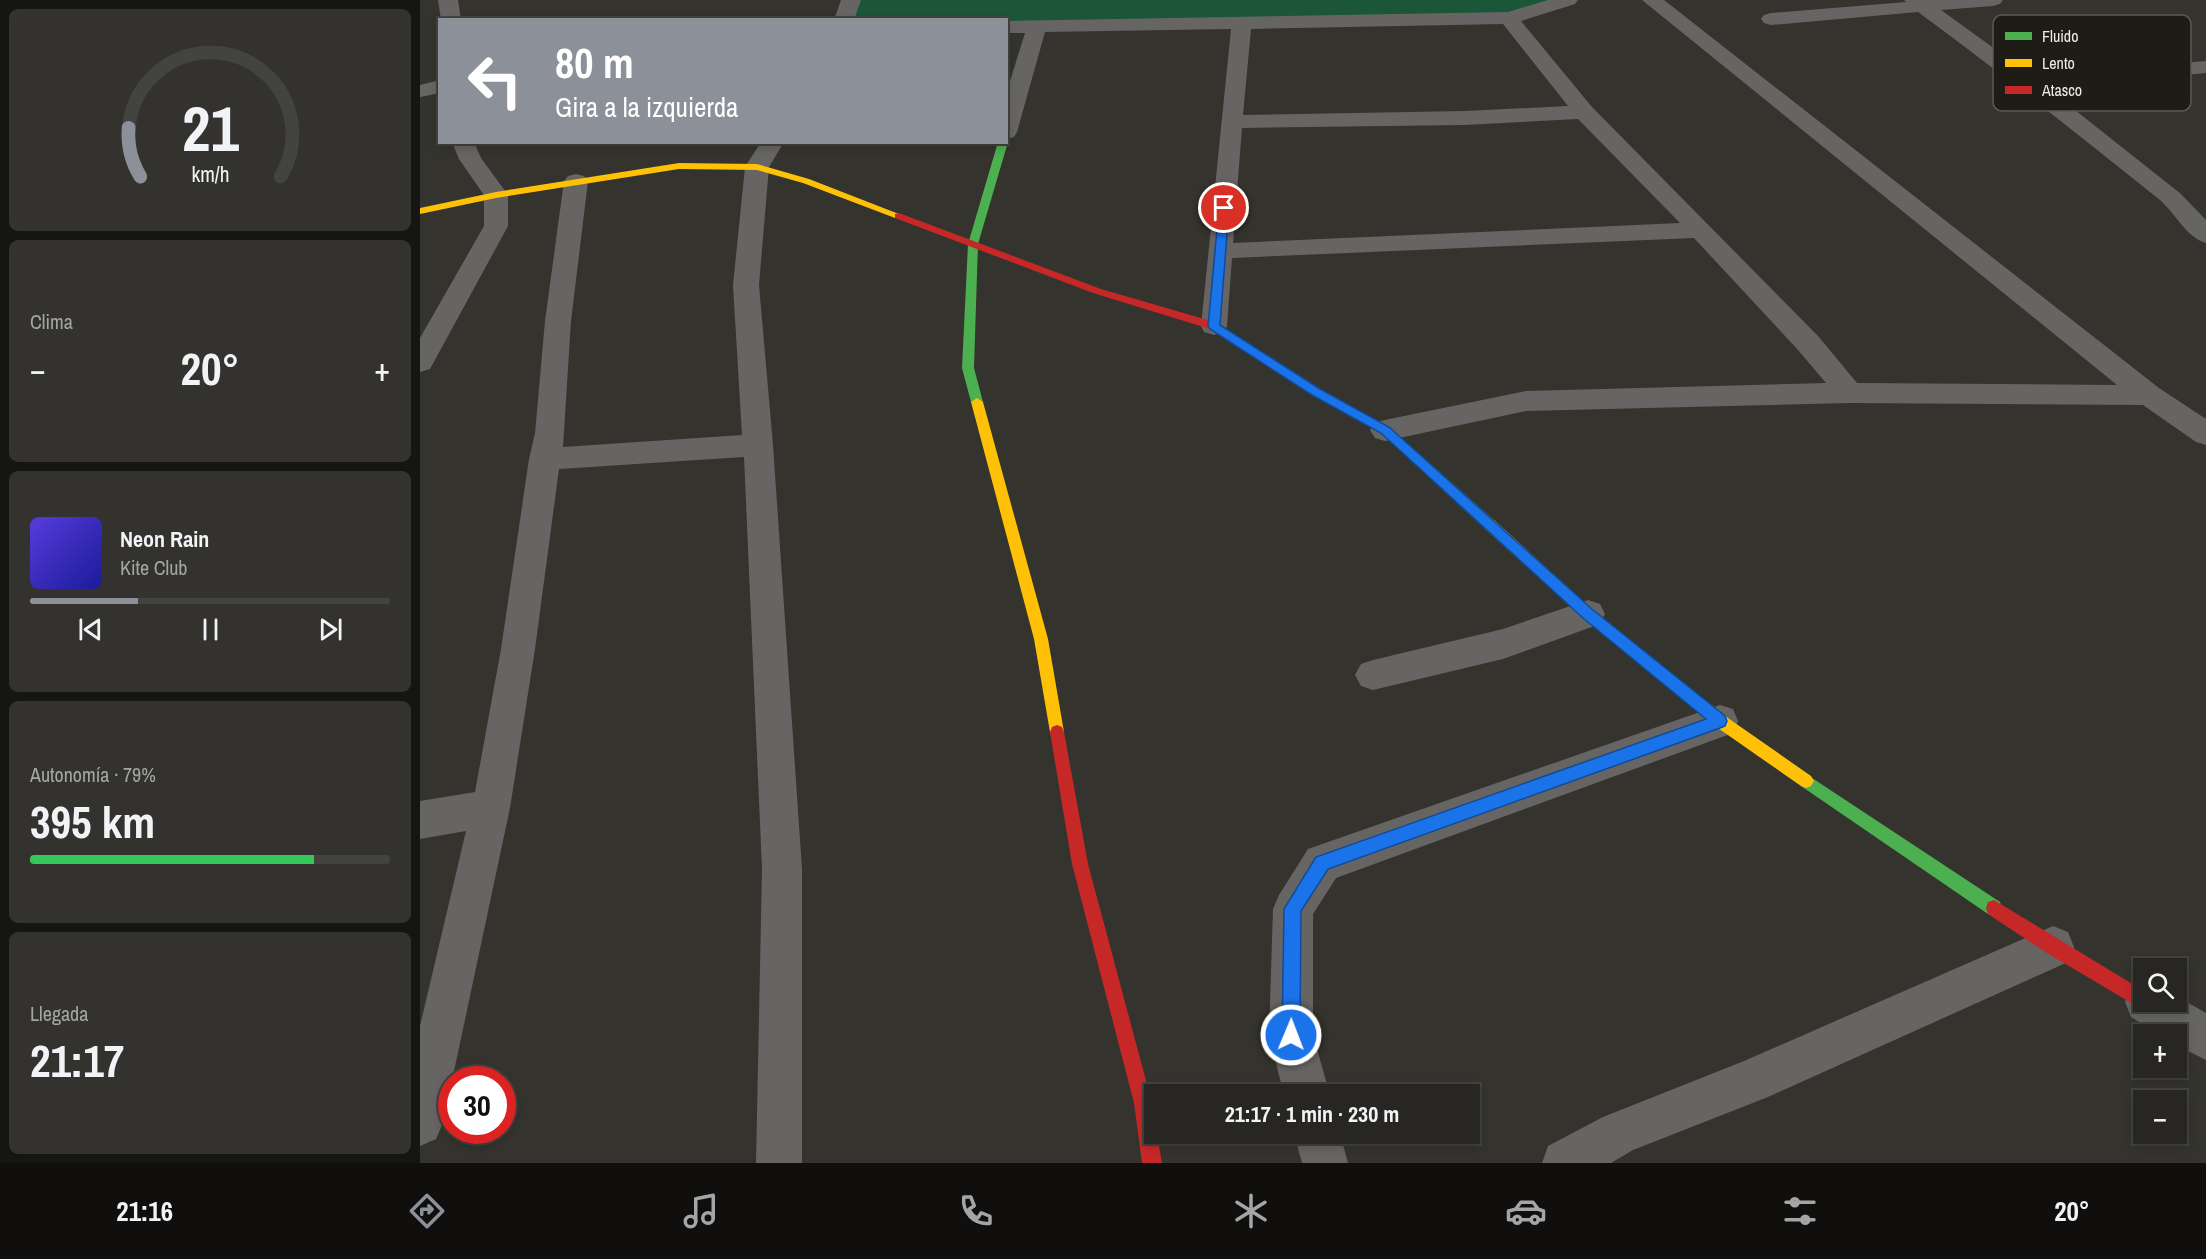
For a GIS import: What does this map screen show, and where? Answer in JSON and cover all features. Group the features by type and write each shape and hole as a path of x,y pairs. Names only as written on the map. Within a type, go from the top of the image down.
{"street":[{"path":"448,0 451,18"},
{"path":"845,18 851,0"},
{"path":"1008,27 1509,18 1568,0"},
{"path":"1652,0 2149,394 2206,434"},
{"path":"1772,20 1917,3 1993,0"},
{"path":"1917,3 1993,57"},
{"path":"1509,18 1584,112 1701,230 1808,343 1849,393"},
{"path":"1214,326 1242,22"},
{"path":"1008,125 1038,27"},
{"path":"2191,68 2206,67"},
{"path":"420,91 438,86"},
{"path":"2064,111 2173,199 2206,235"},
{"path":"1231,122 1465,118 1584,112"},
{"path":"420,362 495,226 496,195 470,159 465,144"},
{"path":"1002,144 974,244 968,368 1041,639 1080,864 1143,1103 1152,1163"},
{"path":"420,211 576,181 765,155 806,181 1097,291 1214,326 1316,392 1385,430 1588,614 1720,721 1859,818 2053,947 2133,994"},
{"path":"765,155 746,285 758,445 782,868 779,1163"},
{"path":"420,1123 491,808 518,650 549,433 558,321 576,181"},
{"path":"1220,251 1701,230"},
{"path":"1385,430 1526,400 1849,393 2149,394"},
{"path":"544,459 758,445"},
{"path":"1373,675 1503,644 1588,614"},
{"path":"1304,1084 1291,1035 1293,909 1322,863 1720,721"},
{"path":"420,820 491,808"},
{"path":"1565,1163 1619,1133 1752,1081 2053,947"},
{"path":"2162,1012 2206,1038"},
{"path":"1320,1144 1325,1163"}],"green space":[{"path":"851,0 1568,0 1509,18 1008,28 1008,18 845,18"}],"traffic: fast":[{"path":"977,402 968,368 973,244 1002,144"},
{"path":"1249,349 1316,392 1385,430 1489,524"},
{"path":"1806,781 1994,908"}],"traffic: slow":[{"path":"420,211 496,195 679,166 757,167 806,181 899,216"},
{"path":"977,402 1041,639 1057,732"},
{"path":"1489,524 1588,614 1720,721 1806,781"}],"traffic: jam":[{"path":"899,216 1097,291 1214,326 1249,349"},
{"path":"1057,732 1080,864 1143,1103 1152,1163"},
{"path":"1994,908 2053,947 2133,994"}],"route":[{"path":"1224,208 1214,326 1316,392 1385,430 1588,614 1720,721 1322,863 1293,909 1291,1035"}]}
